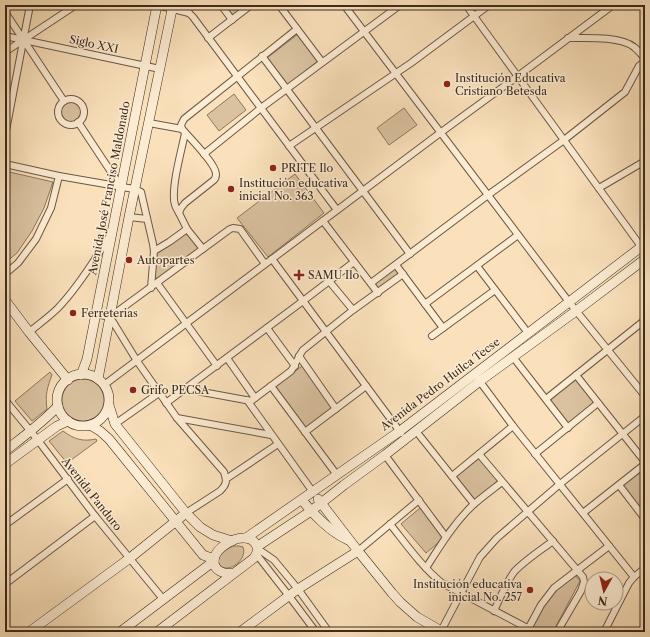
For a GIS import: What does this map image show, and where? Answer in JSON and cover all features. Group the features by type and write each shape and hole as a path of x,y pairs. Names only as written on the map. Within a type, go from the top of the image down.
{"street":[{"path":"5,136 30,5"},
{"path":"5,52 76,5"},
{"path":"157,5 172,7 189,13"},
{"name":"Avenida José Franciso Maldonado","path":"81,375 87,359 157,5"},
{"path":"185,5 189,13 337,210"},
{"path":"221,5 232,20"},
{"path":"208,38 251,5"},
{"path":"344,5 569,302 645,396"},
{"path":"204,154 261,108 400,5"},
{"path":"466,5 644,248"},
{"path":"289,146 410,63 489,5"},
{"path":"101,382 137,361 440,132 613,5"},
{"path":"282,6 322,62"},
{"path":"101,382 110,317 134,189 172,7"},
{"path":"5,12 64,101"},
{"path":"179,213 185,203 216,177 215,170 204,154 184,131 181,125 184,119 297,29"},
{"name":"Siglo XXI","path":"5,36 160,69"},
{"path":"371,284 488,195 564,140 625,92 639,66 645,61 635,48 627,43 596,38 568,38"},
{"path":"262,56 410,254"},
{"path":"74,99 82,105 84,114 78,122 68,124 61,120 58,110 61,103 64,101 74,99"},
{"path":"78,122 121,187"},
{"path":"149,123 184,131"},
{"path":"184,131 174,195 175,204 187,229 203,249"},
{"path":"599,188 645,161"},
{"path":"5,164 59,176 134,189 141,192 154,251 151,288"},
{"path":"5,274 18,263 36,239 51,208 59,176"},
{"path":"129,217 147,219"},
{"path":"323,221 378,293"},
{"path":"154,251 187,229"},
{"path":"110,317 230,229 240,229 265,264"},
{"path":"29,332 57,309 75,288 113,230"},
{"path":"425,304 518,235"},
{"name":"Avenida Pedro Huilca Tecse","path":"258,550 416,432 528,333 644,248"},
{"path":"272,260 406,439"},
{"path":"166,403 303,302 354,262"},
{"name":"Avenida Pedro Huilca Tecse","path":"246,538 477,378 513,357 644,262"},
{"path":"396,265 443,328"},
{"path":"477,266 528,333"},
{"path":"186,389 251,401 291,371 303,350 402,274"},
{"path":"329,281 354,310"},
{"path":"157,283 217,366"},
{"path":"432,336 495,290"},
{"path":"5,300 68,380"},
{"path":"29,632 130,558 186,513 220,491 225,486 226,479 224,472 177,418 137,361 110,317 96,314"},
{"path":"546,400 644,323"},
{"path":"267,328 295,366"},
{"path":"299,356 336,409"},
{"path":"513,357 568,428"},
{"path":"227,358 255,398"},
{"path":"109,405 102,418 97,422 84,426 78,425 68,421 62,414 58,406 58,394 60,389 68,380 76,376 90,376 101,382 107,392 109,405 115,424 186,513 200,527 213,535 232,541"},
{"path":"576,376 645,463 583,513"},
{"path":"477,378 535,454 634,577"},
{"path":"271,386 337,475"},
{"path":"305,432 366,386"},
{"path":"115,424 159,393"},
{"name":"Avenida Panduro","path":"5,400 37,439 95,516 163,599"},
{"path":"247,400 312,492 392,593 417,617 442,632 480,557 488,547 560,484 645,416"},
{"path":"535,454 598,404"},
{"path":"5,451 52,414 58,406"},
{"path":"177,418 271,434"},
{"path":"5,464 37,439 68,421"},
{"path":"90,425 109,439 203,555 214,560"},
{"path":"452,476 513,426"},
{"path":"416,432 474,504"},
{"path":"226,479 278,444"},
{"path":"479,454 583,577 583,586 556,632"},
{"path":"385,455 446,537"},
{"path":"5,525 68,479"},
{"path":"426,568 454,526 474,504 502,482"},
{"path":"619,485 644,516"},
{"path":"302,500 325,526 350,541"},
{"path":"240,632 289,596 358,551 419,500"},
{"path":"5,584 95,516"},
{"path":"390,524 433,576 442,583 527,630 535,632"},
{"path":"120,632 214,560 220,549 232,541 246,538 253,541 289,596 316,632"},
{"path":"494,611 514,572 553,541"},
{"path":"527,630 541,604 554,588 609,546"},
{"path":"157,632 254,558 258,550"},
{"path":"258,550 274,560 329,632"},
{"path":"214,560 215,566 219,571 224,574 234,573"},
{"path":"604,632 625,591 634,577 645,568"}],"shaded area":[{"path":"225,5 246,5 233,15"},
{"path":"298,34 318,61 287,85 267,58"},
{"path":"234,94 246,110 219,131 207,115"},
{"path":"71,102 78,105 81,112 78,119 71,122 64,119 61,112 64,105"},
{"path":"404,108 417,125 389,145 377,128"},
{"path":"5,171 53,182 44,208 32,231 17,253 5,263"},
{"path":"295,174 324,213 268,257 237,218"},
{"path":"185,234 189,235 199,248 158,278 152,278 157,252"},
{"path":"394,269 397,269 398,274 381,287 377,288 375,284 376,282"},
{"path":"302,366 332,408 306,428 275,387"},
{"path":"50,372 52,375 47,392 47,409 32,421 15,401"},
{"path":"79,379 87,379 95,382 101,388 104,400 101,412 95,418 87,421 79,421 71,418 65,412 62,404 62,396 65,388 71,382"},
{"path":"576,379 595,403 568,424 549,400"},
{"path":"63,431 78,439 96,439 97,441 67,463 49,441"},
{"path":"479,456 500,481 474,502 454,477"},
{"path":"645,466 645,508 640,511 619,487"},
{"path":"420,508 445,537 426,553 401,524"},
{"path":"234,546 243,547 244,551 242,558 233,567 222,567 218,561 220,555"},
{"path":"575,575 580,581 553,632 541,632 531,627 543,605 555,589"}],"place":[{"name":"Institución Educativa Cristiano Betesda","path":"447,84"},
{"name":"PRITE Ilo","path":"273,168"},
{"name":"Institución educativa inicial No. 363","path":"231,189"},
{"name":"Autopartes","path":"129,260"},
{"name":"SAMU Ilo","path":"299,275"},
{"name":"Ferreterias","path":"73,313"},
{"name":"Grifo PECSA","path":"133,390"},
{"name":"Institución educativa inicial No. 257","path":"530,590"}]}
